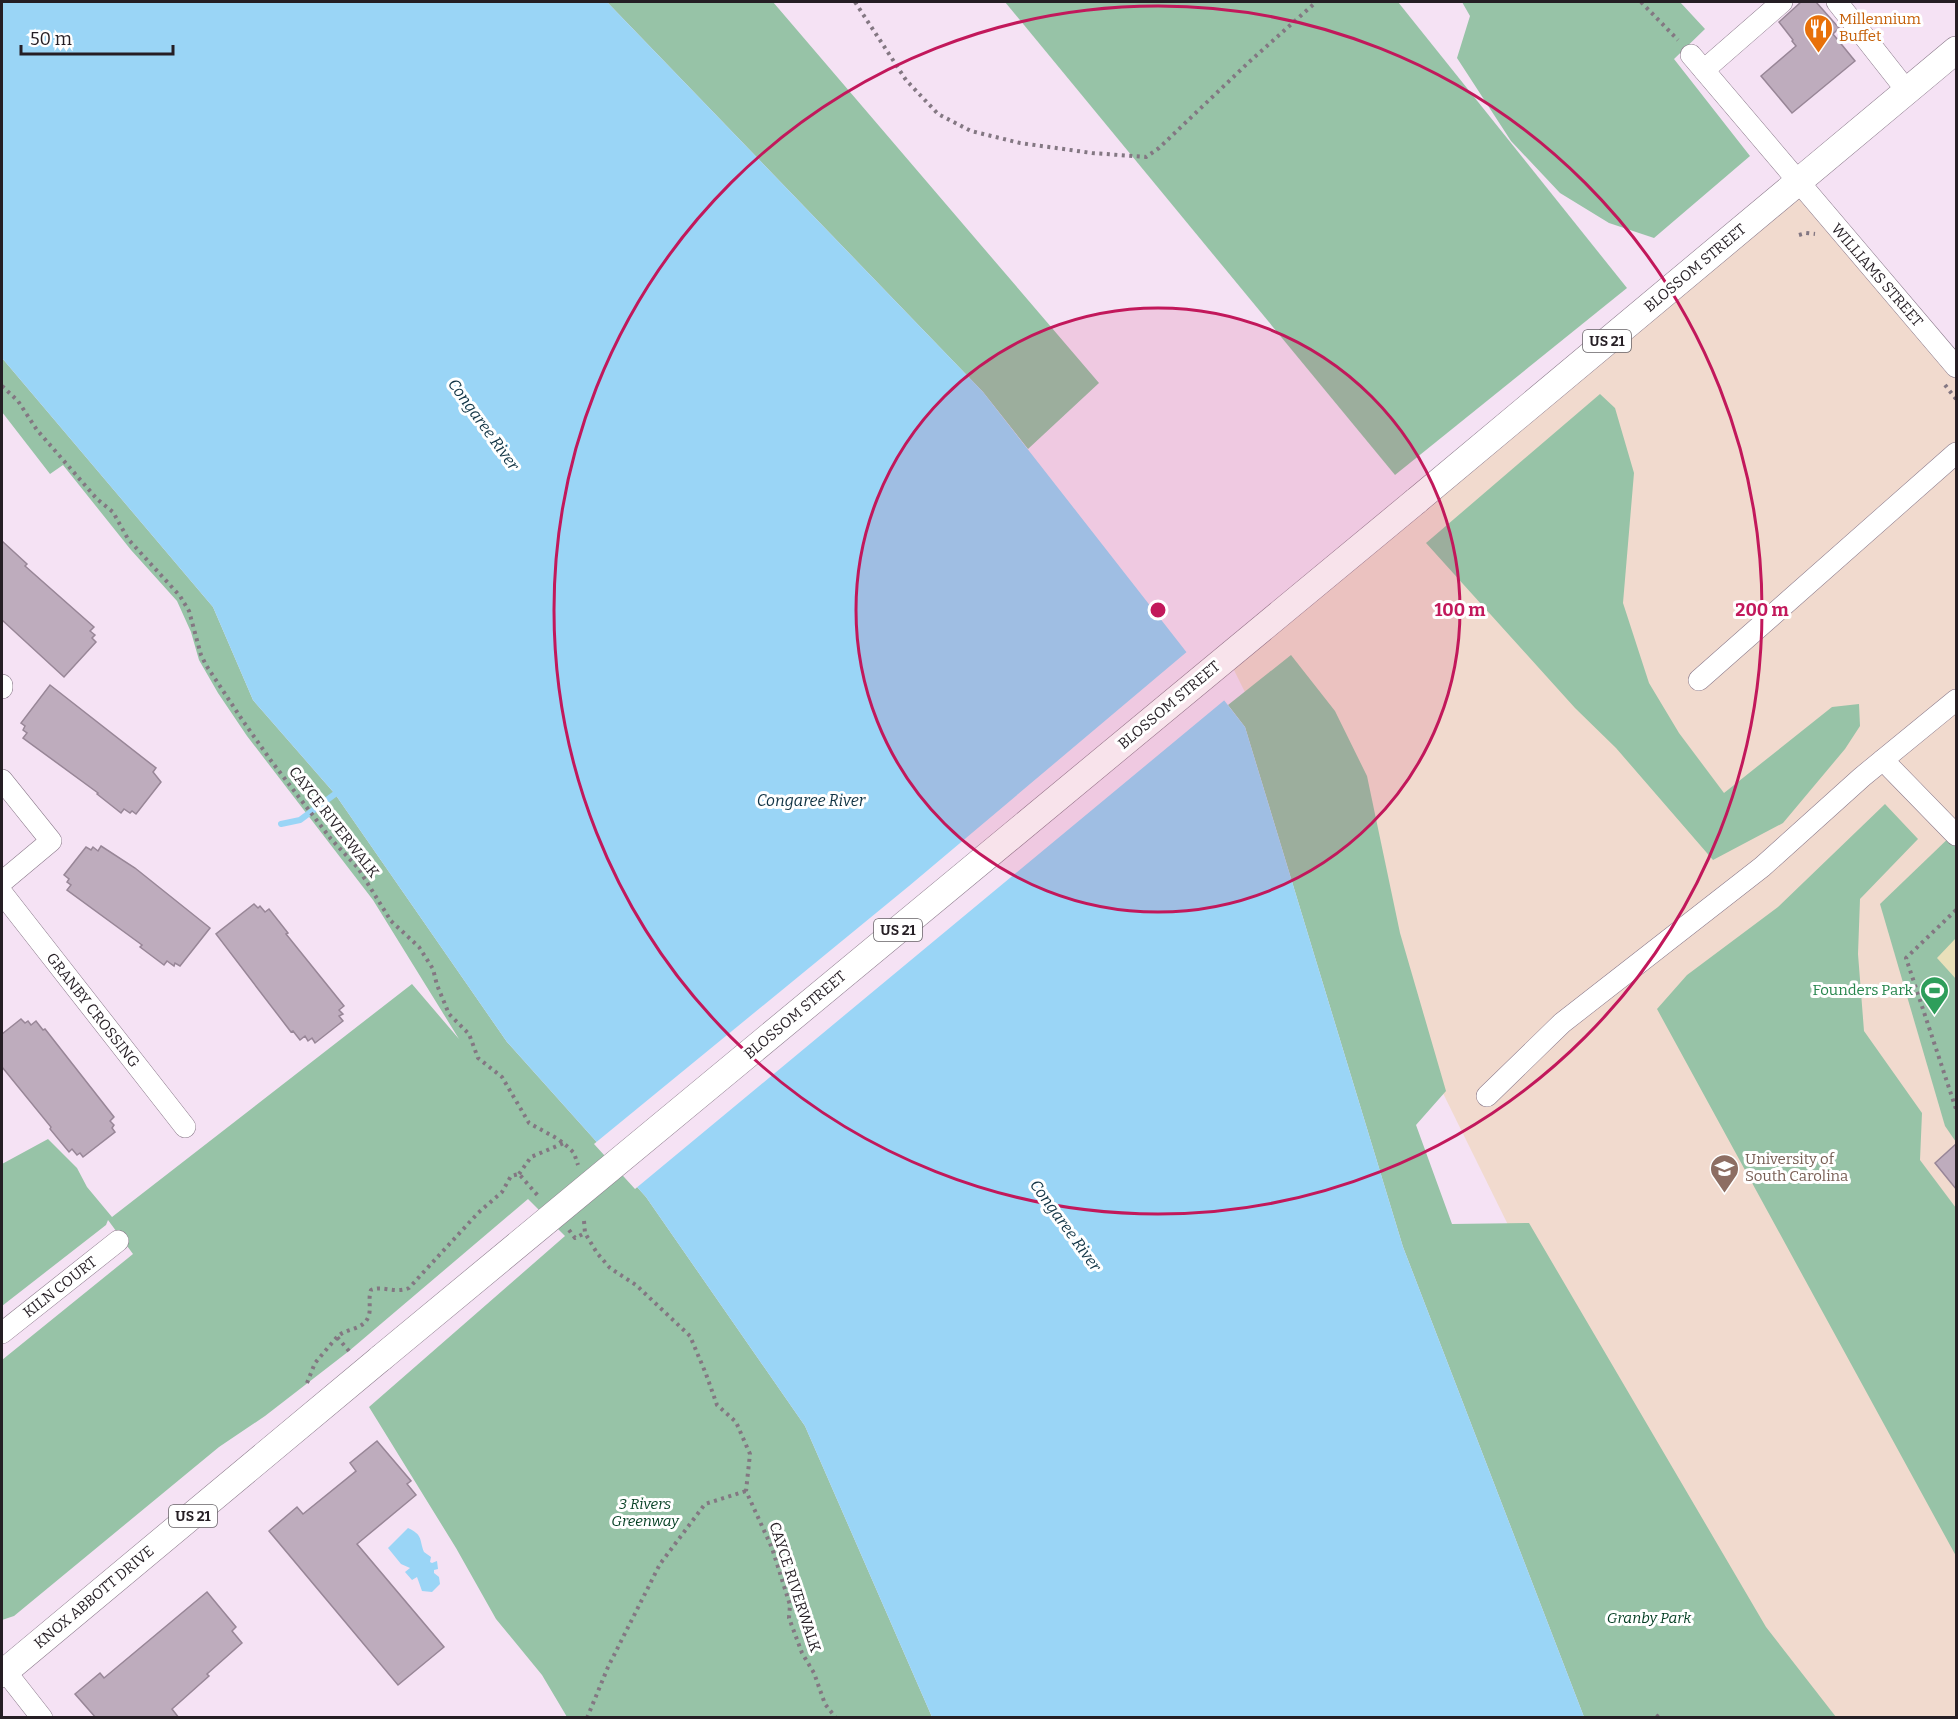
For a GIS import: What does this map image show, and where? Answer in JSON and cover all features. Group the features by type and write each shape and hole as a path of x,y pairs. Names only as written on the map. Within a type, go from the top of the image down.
{"main road":[{"name":"BLOSSOM STREET","path":"381,1358 1416,501 1956,50"},
{"name":"KNOX ABBOTT DRIVE","path":"3,1671 381,1358"}],"street":[{"path":"1698,62 1782,2"},
{"path":"1837,2 1907,91"},
{"name":"WILLIAMS STREET","path":"1698,62 1956,367"},
{"path":"1699,680 1956,453"},
{"path":"1487,1096 1562,1023 1762,867 1883,760 1956,700"},
{"path":"1883,760 1956,835"},
{"path":"2,780 51,840 2,882"},
{"name":"GRANBY CROSSING","path":"2,892 185,1127"},
{"name":"KILN COURT","path":"2,1333 118,1241"},
{"path":"3,1671 42,1718"}],"path":[{"path":"855,2 906,80 938,114 971,130 1020,144 1146,157 1159,148 1248,62 1316,2"},
{"path":"1641,2 1698,62"},
{"path":"1799,235 1810,232 1820,237"},
{"name":"CAYCE RIVERWALK","path":"2,386 18,401 37,430 97,499 113,512 134,546 185,602 201,655 213,676 272,762 358,868 391,921 423,952 433,969 449,1014 469,1034 478,1058 502,1077 529,1123 564,1143"},
{"path":"1956,910 1906,958 1956,1109"},
{"path":"307,1383 315,1363 327,1346 344,1331 358,1328 364,1323 369,1315 371,1290 376,1288 398,1291 409,1288 478,1213 502,1192 511,1176 519,1174 531,1157 564,1143 574,1153 578,1170"},
{"path":"519,1174 547,1206"},
{"path":"583,1212 585,1233 597,1253 610,1268 636,1285 690,1336 717,1405 736,1422 750,1454 746,1491 705,1504 660,1564 608,1667 587,1718"},
{"path":"561,1222 576,1238 585,1233"},
{"path":"337,1337 349,1351"},
{"name":"CAYCE RIVERWALK","path":"746,1491 772,1548 790,1605 789,1618 802,1653 814,1673 825,1704 836,1718"}],"shaded area":[{"name":"University of South Carolina","path":"1794,185 1956,372 1956,1717 1751,1717 1233,668"}],"green space":[{"path":"607,2 773,2 1099,383 1028,449 983,392"},
{"path":"1005,2 1398,2 1627,288 1395,475"},
{"path":"1462,2 1680,2 1705,29 1674,59 1750,156 1654,238 1609,223 1560,193 1511,141 1457,58 1470,16"},
{"name":"3 Rivers Greenway","path":"2,358 213,607 253,700 335,794 507,1042 646,1197 805,1426 932,1717 567,1717 542,1675 496,1619 456,1548 369,1407 565,1236 528,1199 349,1351 265,1416 219,1447 14,1616 2,1620 2,1360 133,1254 108,1220 106,1225 2,1306 2,1164 48,1139 77,1168 87,1187 112,1217 412,984 459,1039 373,900 247,736 218,693 199,660 191,632 177,601 131,550 63,465 50,474 2,412"},
{"path":"1600,394 1615,408 1634,473 1623,603 1649,683 1679,733 1724,793 1832,707 1859,704 1860,726 1845,749 1783,823 1713,860 1616,748 1575,708 1426,543"},
{"name":"Granby Park","path":"1291,655 1335,711 1367,776 1400,933 1446,1091 1416,1125 1452,1224 1529,1223 1766,1627 1836,1717 1584,1717 1403,1247 1245,727 1228,705"},
{"path":"1885,804 1918,839 1860,899 1858,954 1864,1031 1922,1113 1920,1160 1956,1208 1956,1556 1657,1009 1687,975 1778,907"},
{"name":"Founders Park","path":"1956,831 1956,1142 1945,1126 1880,904"}],"sand":[{"path":"1956,938 1956,979 1937,958"}],"water":[{"name":"Congaree River","path":"2,2 607,2 983,392 1245,727 1403,1247 1584,1717 932,1717 805,1426 646,1197 507,1042 335,794 253,700 213,607 2,358"},
{"path":"408,1528 418,1535 424,1552 431,1557 430,1562 437,1561 438,1569 434,1570 434,1573 439,1577 440,1584 432,1592 422,1591 417,1577 412,1580 405,1572 410,1568 401,1564 388,1548"}],"pier":[{"path":"1189,650 1227,698 635,1189 594,1144 909,886"}],"building":[{"name":"Millennium Buffet","path":"1801,2 1816,2 1839,28 1833,34 1855,61 1792,113 1761,76 1796,46 1779,22"},
{"path":"2,541 27,564 25,566 94,627 90,631 95,635 92,638 96,642 64,677 2,620"},
{"path":"50,685 156,768 153,772 161,782 136,814 124,809 121,813 98,793 23,738 27,733 23,730 25,726 21,723"},
{"path":"101,846 135,868 210,928 180,966 175,963 174,966 167,961 164,965 140,947 142,945 67,890 71,885 67,882 69,879 64,875 86,847 91,850 93,847 98,851"},
{"path":"254,904 258,908 260,906 265,912 269,909 288,933 286,934 344,1006 339,1010 343,1014 339,1016 343,1021 315,1043 312,1038 308,1041 305,1036 300,1040 293,1031 291,1032 216,934"},
{"path":"21,1019 25,1023 28,1021 31,1025 36,1021 43,1030 45,1029 114,1117 110,1121 114,1125 112,1128 115,1132 83,1157 80,1153 77,1155 72,1149 69,1152 2,1067 2,1034"},
{"path":"1956,1144 1956,1189 1935,1163"},
{"path":"377,1441 411,1481 407,1484 416,1495 357,1544 444,1647 398,1685 269,1531 297,1507 303,1514 356,1471 350,1463"},
{"path":"207,1592 236,1627 232,1631 242,1643 172,1709 179,1718 96,1718 75,1694 100,1673 104,1678"}],"waterway":[{"path":"281,824 300,820 335,794"}],"place":[{"name":"Millennium Buffet","path":"1818,54"},
{"name":"Founders Park","path":"1934,1016"},
{"name":"University of South Carolina","path":"1724,1194"}]}
